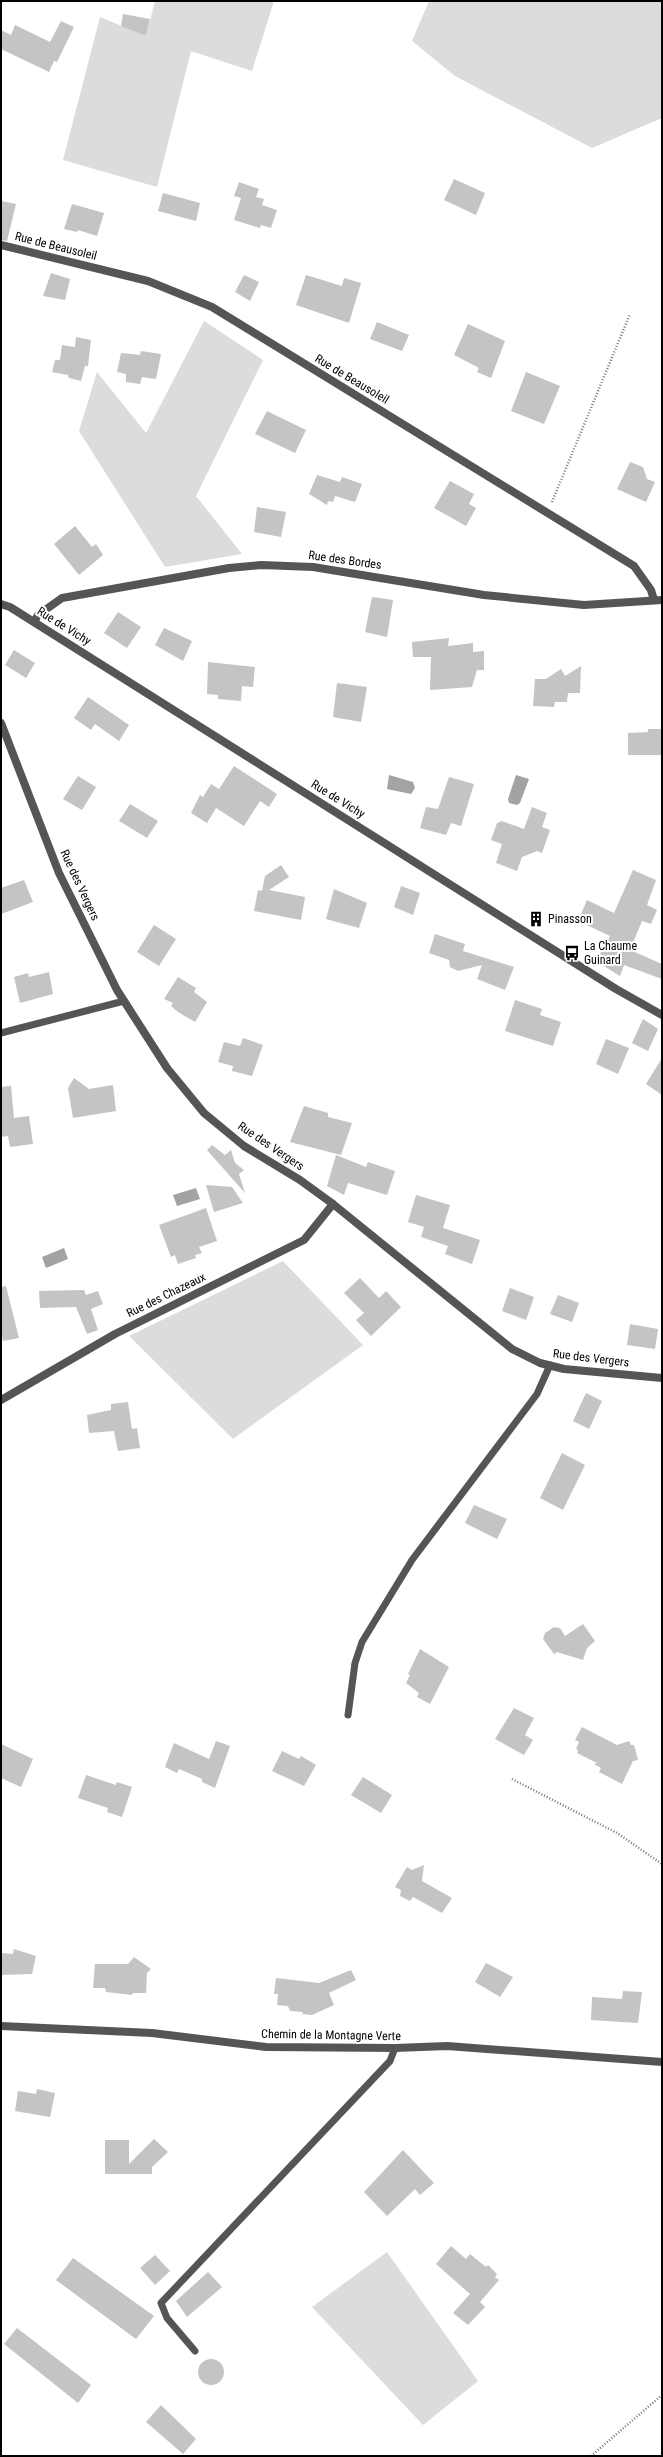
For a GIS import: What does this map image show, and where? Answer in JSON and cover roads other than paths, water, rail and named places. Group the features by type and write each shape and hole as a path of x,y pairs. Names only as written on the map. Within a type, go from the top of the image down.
{"street":[{"name":"Rue de Beausoleil","path":"1,245 148,281 212,307 634,566 658,600"},
{"name":"Rue des Bordes","path":"34,622 38,615 62,598 229,568 261,565 313,567 484,595 584,605 658,600"},
{"name":"Rue de Vichy","path":"1,604 10,607 34,622 616,989 662,1015"},
{"name":"Rue des Vergers","path":"1,723 59,873 124,1001 167,1068 204,1113 244,1146 300,1180 333,1204 507,1345 540,1363 564,1369 662,1378"},
{"name":"Rue des Chazeaux","path":"1,1400 115,1334 304,1240 333,1204"},
{"name":"Chemin de la Montagne Verte","path":"1,2026 152,2033 266,2047 395,2048 447,2046 662,2062"}],"lane":[{"path":"1,1033 124,1001"},
{"path":"348,1715 355,1664 362,1642 412,1560 538,1394 550,1365"},
{"path":"195,2352 167,2318 161,2303 390,2061 395,2048"}],"place":[{"name":"Pinasson","path":"536,919"},
{"name":"La Chaume Guinard","path":"572,953"}]}
